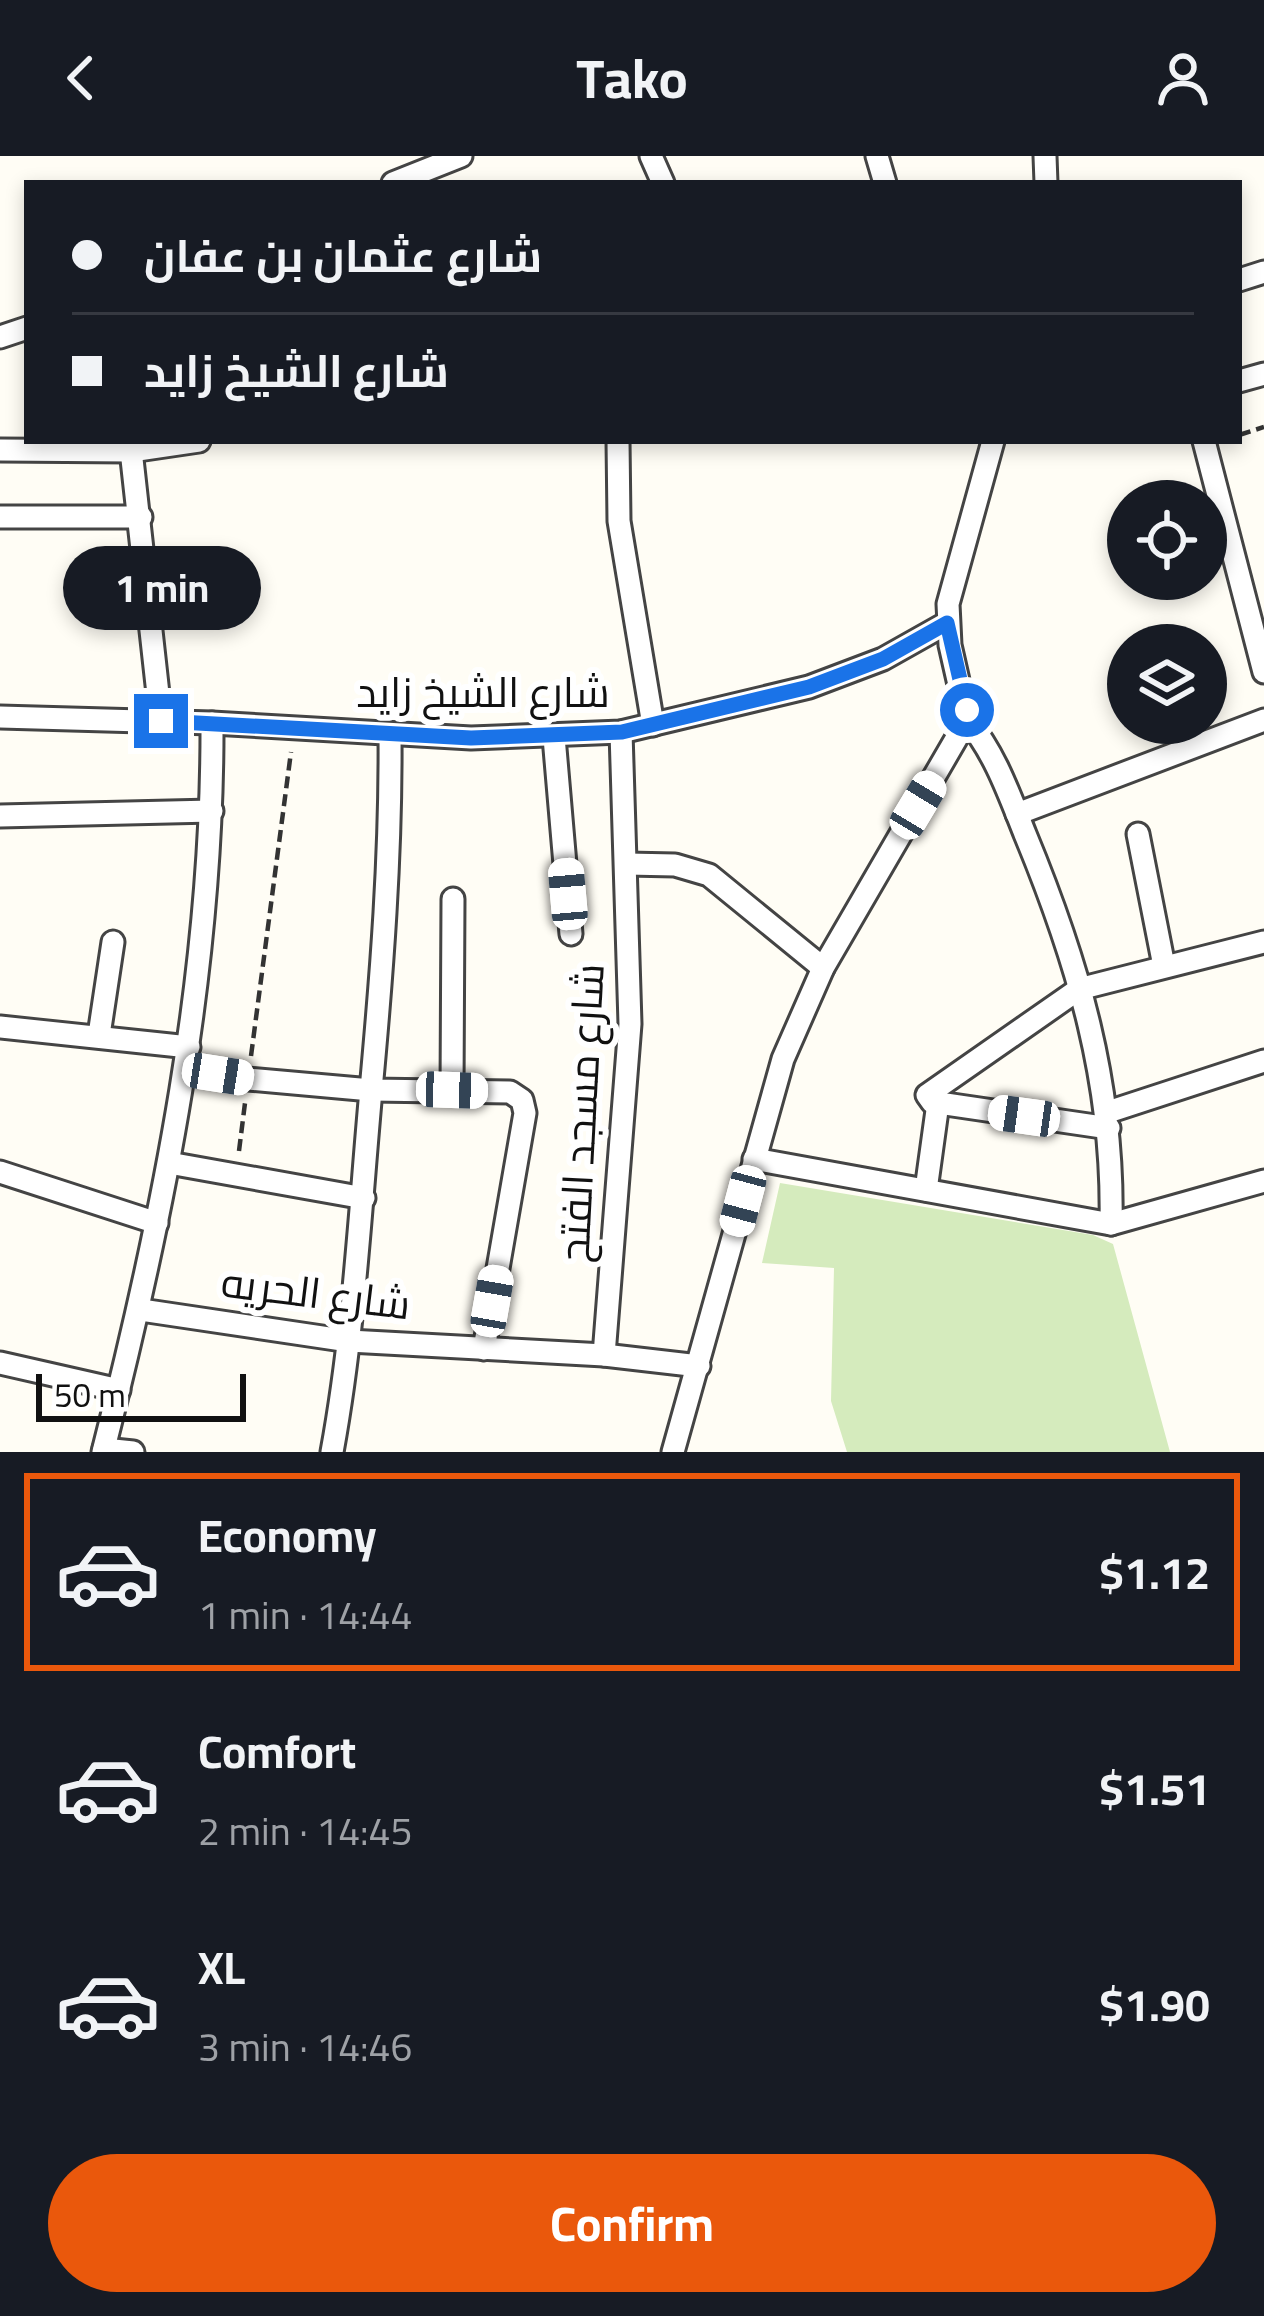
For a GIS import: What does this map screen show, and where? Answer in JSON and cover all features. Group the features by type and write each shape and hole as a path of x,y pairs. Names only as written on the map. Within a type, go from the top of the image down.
{"street":[{"path":"401,180 461,156"},
{"path":"618,444 619,520 653,724"},
{"path":"992,444 951,586 947,623 967,720 991,753 1017,814 1092,1029 1109,1120 1111,1224"},
{"path":"1205,444 1264,672"},
{"path":"0,450 130,446 161,721"},
{"path":"0,517 141,517"},
{"name":"شارع الشيخ زايد","path":"0,717 212,723 390,735 554,737 622,732 809,687 883,659 947,623"},
{"path":"673,1452 783,1059 823,968 967,720"},
{"path":"1017,814 1264,720"},
{"path":"133,1452 104,1450 141,1310 188,1058 212,811 212,723"},
{"name":"شارع مسجد الفتح","path":"604,1355 629,1024 622,732"},
{"path":"332,1452 364,1198 388,914 390,735"},
{"path":"554,737 571,934"},
{"path":"0,816 212,811"},
{"path":"1138,834 1164,966"},
{"path":"627,864 675,865 709,875 823,968"},
{"path":"452,1090 453,899"},
{"path":"99,1035 113,942"},
{"path":"1264,942 1079,989 929,1092 929,1101 1109,1120 1264,1061"},
{"path":"0,1027 99,1035 248,1079 371,1090 510,1092 525,1106 484,1348"},
{"path":"926,1190 938,1103"},
{"path":"754,1160 1111,1224 1264,1181"},
{"path":"169,1162 364,1198"},
{"path":"0,1172 157,1223"},
{"name":"شارع الحريه","path":"141,1310 349,1341 604,1355 698,1366"},
{"path":"0,1363 119,1390"}],"path":[{"path":"236,1173 294,729"}],"green space":[{"path":"780,1183 1093,1235 1113,1244 1170,1452 847,1452 831,1401 834,1268 762,1263"}],"route":[{"path":"161,721 471,738 622,732 809,687 883,659 947,623 967,710"}]}
